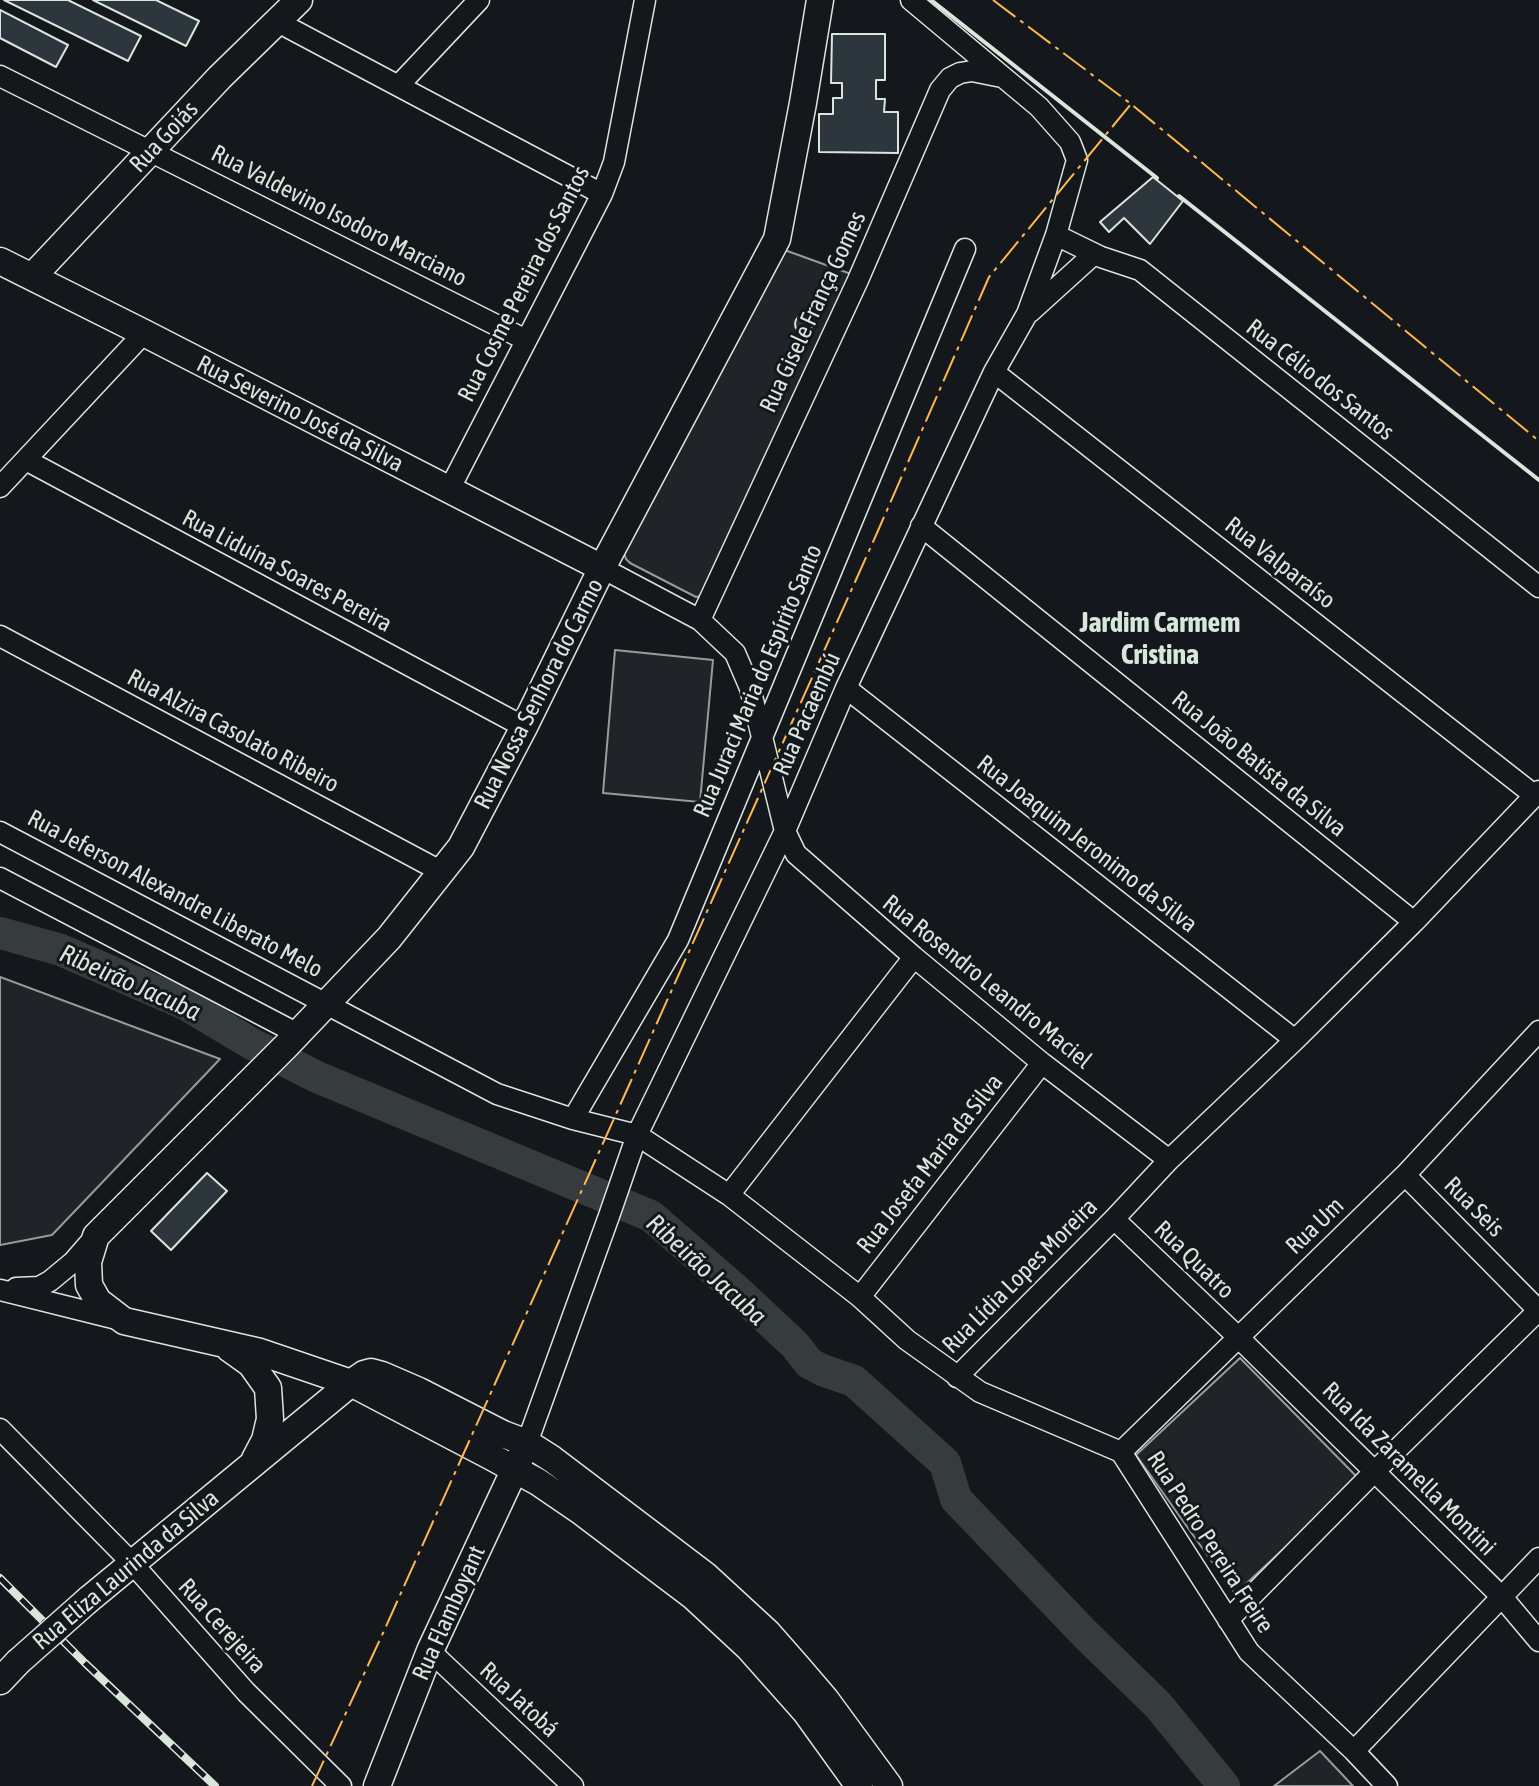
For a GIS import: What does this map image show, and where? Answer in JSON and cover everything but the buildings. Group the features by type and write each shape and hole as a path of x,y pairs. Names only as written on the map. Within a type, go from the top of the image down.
{"main road":[{"name":"Rua Goiás","path":"30,280 220,77 299,0"},
{"name":"Rua Nossa Senhora do Carmo","path":"96,1236 293,1040 389,938 461,847 602,568 777,239 820,0"},
{"name":"Rua Severino José da Silva","path":"0,261 30,280 144,333 602,568"},
{"path":"568,550 580,574 585,602"},
{"path":"96,1236 88,1262 89,1285 98,1301 124,1321 260,1352 351,1383 538,1482 579,1510 694,1597 722,1622 805,1711 859,1786"},
{"name":"Rua Eliza Laurinda da Silva","path":"224,1344 251,1364 268,1388 270,1419 265,1440 254,1462"},
{"path":"351,1383 371,1372 382,1375 527,1443 578,1478 705,1575 768,1633 826,1700 889,1786"},
{"name":"Rua Eliza Laurinda da Silva","path":"6,1672 132,1563 351,1383"},
{"name":"Rua Flamboyant","path":"377,1786 430,1651 527,1443"}],"street":[{"path":"399,85 479,0"},
{"name":"Rua Cosme Pereira dos Santos","path":"449,490 602,194 614,162 645,0"},
{"name":"Rua Pacaembú","path":"527,1443 637,1135 785,831 846,688 994,372 1027,314 1056,235 1077,160 1070,142 1039,107 911,0"},
{"path":"276,21 602,194"},
{"name":"Rua Gisele França Gomes","path":"700,620 858,280 940,90 950,78 960,73 972,71 1005,78"},
{"name":"Rua Valdevino Isodoro Marciano","path":"0,76 526,340"},
{"name":"Rua Célio dos Santos","path":"1056,235 1094,254 1140,270 1539,587"},
{"name":"Rua Juraci Maria do Espírito Santo","path":"573,1119 678,940 965,249"},
{"name":"Rua Pacaembú","path":"1027,314 1094,254"},
{"path":"0,487 144,333"},
{"name":"Rua Valparaíso","path":"994,372 1537,793"},
{"name":"Rua Liduína Soares Pereira","path":"26,460 524,727"},
{"name":"Rua João Batista da Silva","path":"921,526 1414,922"},
{"name":"Rua Severino José da Silva","path":"602,568 700,620 735,653 750,688 785,831"},
{"name":"Rua Alzira Casolato Ribeiro","path":"0,636 442,872"},
{"name":"Rua Joaquim Jeronimo da Silva","path":"846,688 1295,1040"},
{"name":"Rua Lídia Lopes Moreira","path":"327,1003 497,1094 573,1119 637,1135 729,1195 957,1377 1169,1160 1414,922 1537,793"},
{"name":"Rua Rosendro Leandro Maciel","path":"785,831 796,854 914,957 1042,1063 1169,1160"},
{"name":"Rua Jeferson Alexandre Liberato Melo","path":"0,832 327,1003"},
{"path":"0,878 293,1040"},
{"path":"729,1195 914,957"},
{"name":"Rua Um","path":"1121,1452 1405,1175 1539,1031"},
{"name":"Rua Josefa Maria da Silva","path":"860,1297 1042,1063"},
{"name":"Rua Seis","path":"1405,1175 1539,1311"},
{"name":"Rua Quatro","path":"1114,1219 1239,1338"},
{"path":"0,1289 27,1289 50,1281 73,1262 96,1236"},
{"path":"0,1289 124,1321"},
{"path":"1228,1620 1539,1311"},
{"name":"Rua Ida Zaramella Montini","path":"1239,1338 1502,1597 1539,1641"},
{"name":"Rua Pedro Pereira Freire","path":"957,1377 980,1392 1121,1452 1249,1652 1387,1786"},
{"name":"Rua Cerejeira","path":"0,1429 132,1563 246,1692 341,1786"},
{"path":"1354,1751 1539,1558"},
{"name":"Rua Jatobá","path":"430,1651 573,1786"}],"shaded area":[{"path":"779,248 851,274 701,596 696,597 630,563 624,553"},
{"path":"615,650 713,660 700,802 603,793"},
{"path":"0,977 220,1059 52,1235 0,1245"},
{"path":"1240,1358 1359,1479 1235,1594 1136,1455"},
{"path":"1320,1751 1353,1786 1274,1786"}],"waterway":[{"name":"Ribeirão Jacuba","path":"0,933 61,950 185,1004 252,1044 317,1077 651,1216 735,1289 795,1345 809,1363 854,1381 945,1463 956,1499 1084,1633 1158,1705 1224,1786"}],"railway":[{"path":"0,1578 215,1786"}],"wall":[{"path":"931,0 1157,178"},
{"path":"1179,196 1539,480"}],"power":[{"path":"993,0 1131,104 1539,441"},
{"path":"312,1786 877,533 989,277 1131,104"}],"district":[{"name":"Jardim Carmem Cristina","path":"1160,639"}]}
